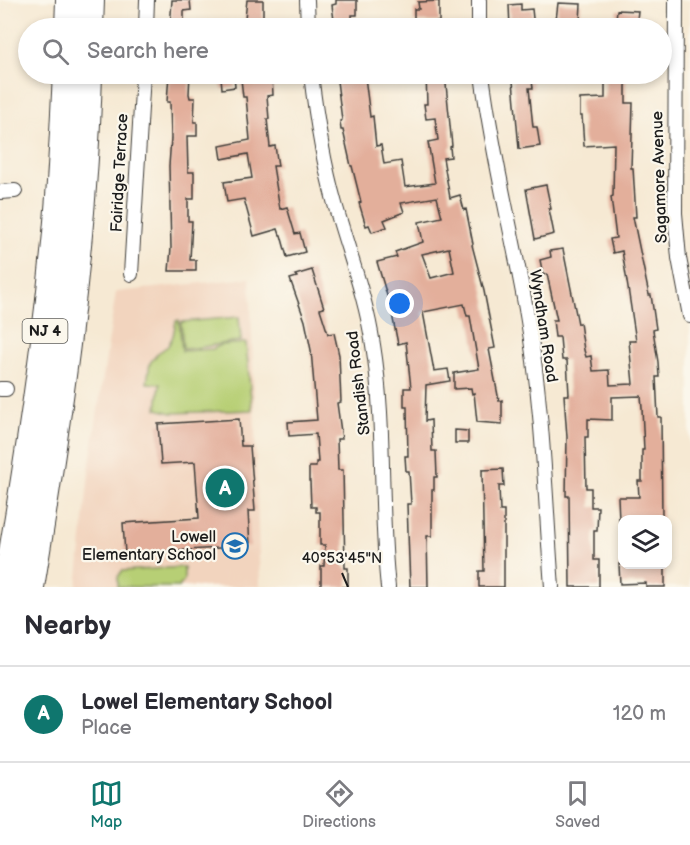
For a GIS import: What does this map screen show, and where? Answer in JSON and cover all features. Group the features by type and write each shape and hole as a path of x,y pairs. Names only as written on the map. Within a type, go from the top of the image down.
{"highway":[{"path":"68,18 69,0"},
{"path":"90,18 91,0"},
{"name":"NJ 4","path":"6,587 35,413 43,349 55,240 65,84"},
{"name":"NJ 4","path":"31,587 71,313 87,141 89,84"}],"street":[{"path":"146,18 147,0"},
{"path":"307,0 308,18"},
{"path":"479,0 479,18"},
{"name":"Sagamore Avenue","path":"676,0 675,213 679,258 690,316"},
{"name":"Fairidge Terrace","path":"131,274 142,84"},
{"name":"Standish Road","path":"312,84 325,165 361,288 373,343 382,431 382,512 388,587"},
{"name":"Wyndham Road","path":"483,84 489,126 527,315 536,373 552,587"},
{"path":"0,192 15,191"}],"shaded area":[{"path":"250,278 260,587 77,587 90,463 116,292"}],"green space":[{"path":"239,317 241,341 183,349 181,322"},
{"path":"179,320 182,351 213,349 220,345 246,343 252,410 172,413 157,409 160,384 147,383 150,363 168,346 176,321"},
{"path":"184,567 184,580 179,587 118,587 118,577 122,571"}],"building":[{"path":"172,0 190,0 191,10 184,11 184,18 171,18"},
{"path":"247,0 263,0 263,18 245,18"},
{"path":"336,0 357,0 357,15 352,15 352,18 334,18 332,5 336,4"},
{"path":"439,1 439,18 414,18 414,9 419,9 418,2"},
{"path":"558,3 581,4 580,18 556,18"},
{"path":"521,4 521,10 532,9 533,18 510,18 509,5"},
{"path":"617,10 638,11 637,18 616,18"},
{"path":"168,84 190,84 190,98 195,98 194,122 197,122 197,136 187,136 188,172 194,172 194,199 188,199 188,221 192,221 190,260 196,260 196,271 169,271 171,138 170,102 167,102"},
{"path":"222,84 235,84 235,87 222,89"},
{"path":"242,84 272,84 273,95 267,96 269,119 267,119 270,147 275,146 278,166 273,166 280,209 287,207 295,234 300,233 305,252 287,257 278,229 254,236 244,199 227,202 224,182 252,178 248,154 222,159 220,146 250,140 246,97 243,97"},
{"path":"337,84 366,84 370,117 373,116 376,146 381,145 384,164 401,161 405,187 435,183 428,142 438,140 435,118 426,119 424,104 427,104 426,84 446,84 452,146 450,147 451,157 443,158 450,198 460,195 464,210 466,209 495,348 489,349 499,401 502,400 502,424 477,422 474,393 472,394 471,388 454,389 454,373 479,369 470,316 467,316 464,304 423,312 434,371 448,369 450,381 426,385 425,421 431,420 432,451 436,451 437,477 434,477 434,490 432,490 432,536 427,536 428,587 410,587 407,504 411,504 409,471 406,471 405,456 408,456 407,407 404,407 404,388 411,388 406,342 398,344 391,309 377,262 397,257 395,252 423,242 419,222 442,217 437,197 401,203 404,212 384,220 387,227 372,232 369,225 366,226 343,130 341,130","holes":["449,248 454,272 431,278 422,254"]},
{"path":"513,84 532,84 533,88 529,88 533,127 537,127 540,146 519,149"},
{"path":"605,84 626,84 626,103 633,103 631,168 633,168 636,217 633,217 649,295 651,295 656,329 653,330 659,377 656,377 658,417 661,417 662,515 619,515 618,497 639,497 638,481 642,481 642,450 644,450 641,396 612,397 612,420 588,419 588,437 585,437 586,488 591,488 591,507 598,507 597,531 594,531 594,560 599,560 599,587 570,587 569,496 566,496 567,437 564,395 569,395 567,360 562,360 560,337 555,337 553,320 557,320 547,274 543,275 540,260 551,257 550,251 563,249 586,357 591,356 593,371 609,370 610,385 633,384 629,341 636,341 622,251 613,253 610,239 616,238 611,197 613,196 614,144 584,146 580,99 605,98"},
{"path":"546,185 554,234 535,239 526,189"},
{"path":"312,270 324,308 320,309 328,334 334,333 339,355 341,402 337,403 342,439 337,439 338,470 343,470 345,568 348,568 348,587 321,587 321,566 324,566 325,545 320,545 320,512 316,512 316,507 311,507 309,481 309,467 316,467 316,462 318,462 316,434 289,436 288,422 317,420 311,350 305,321 290,279 297,277 295,275"},
{"path":"239,419 241,446 250,446 255,511 248,511 250,546 125,554 123,523 199,518 195,462 161,464 158,424"},
{"path":"455,430 468,431 468,443 455,443"},
{"path":"503,469 504,486 499,486 500,511 504,511 504,587 479,587 479,571 484,571 482,470"},
{"path":"619,569 665,569 665,587 646,587 646,583 620,584"}],"place":[{"name":"Lowel Elementary School","path":"225,488"},
{"name":"Lowell Elementary School","path":"235,546"}]}
